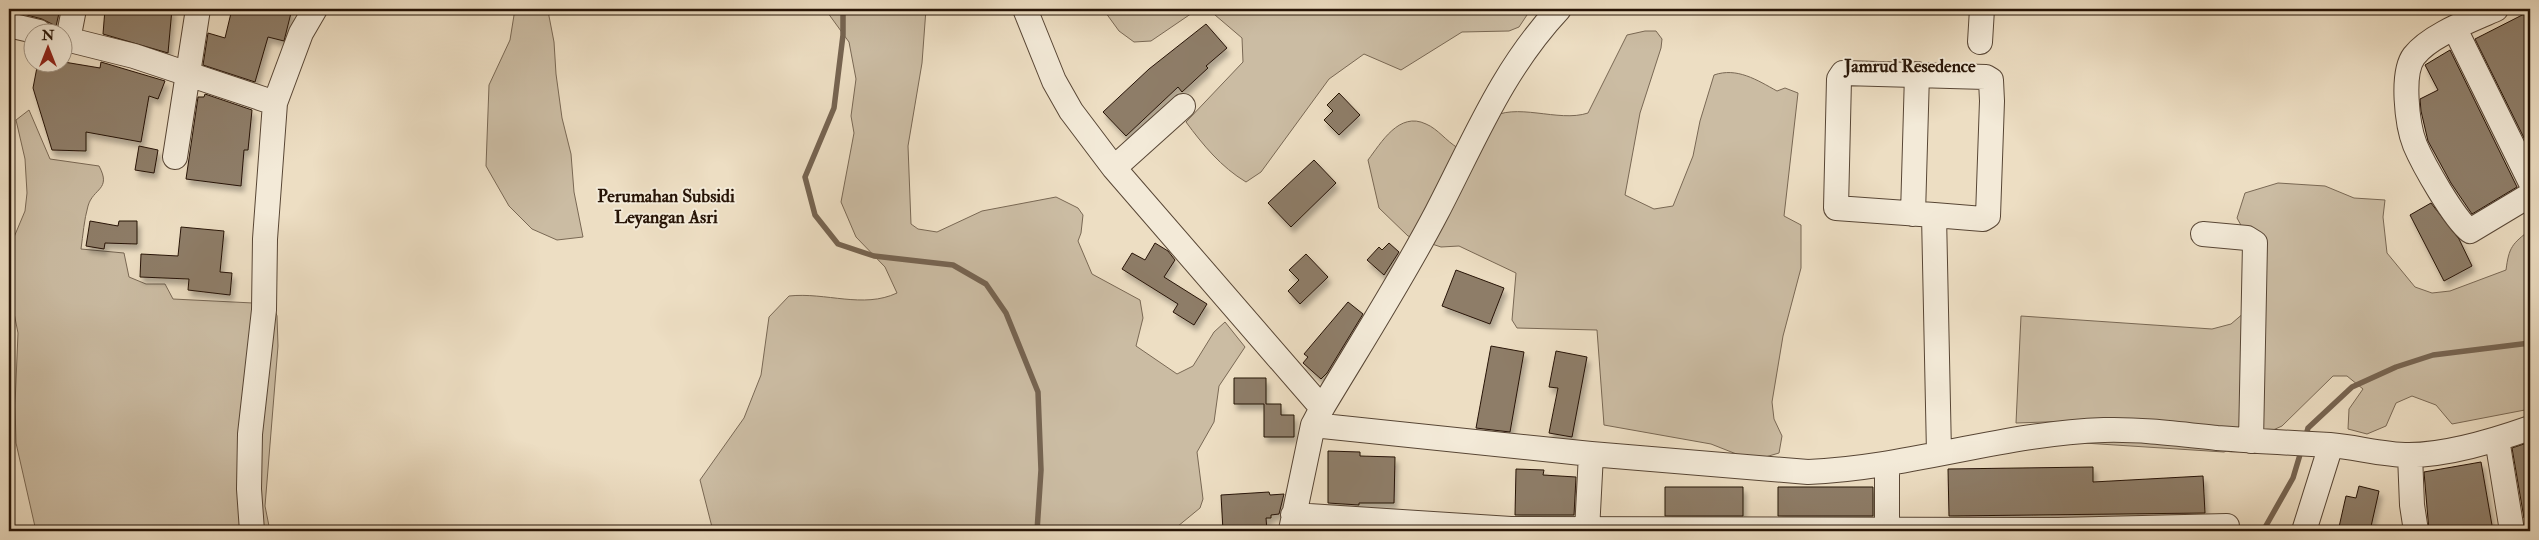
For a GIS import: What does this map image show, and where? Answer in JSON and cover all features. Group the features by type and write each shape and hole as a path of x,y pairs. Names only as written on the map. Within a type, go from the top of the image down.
{"street":[{"path":"70,22 74,9"},
{"path":"175,157 198,9"},
{"path":"252,531 249,489 250,434 264,310 265,240 275,103 301,33 315,9"},
{"path":"1025,9 1054,81 1071,111 1114,168 1318,416 1591,454 1776,471 1842,470 1887,464 2040,436 2103,430 2157,431 2410,455 2460,448 2497,440 2530,428"},
{"path":"1559,9 1522,55 1488,108 1437,213 1318,416 1292,523 1511,530 2058,530 2227,526"},
{"path":"1980,42 1982,9"},
{"path":"2496,9 2427,44 2415,55 2409,67 2408,121 2415,146 2454,213 2470,231 2530,195"},
{"path":"9,25 22,28"},
{"path":"2455,29 2530,181"},
{"path":"72,41 134,56 275,103"},
{"path":"1846,72 1917,74 1986,77 1991,80 1988,216 1983,219 1924,215 1838,209 1835,206 1840,74 1846,72"},
{"path":"1917,74 1939,453"},
{"path":"1114,168 1183,106"},
{"path":"2203,234 2247,238 2255,243 2251,441"},
{"path":"2497,440 2512,531"},
{"path":"2304,531 2313,445"},
{"path":"1588,530 1591,454"},
{"path":"2410,455 2412,505 2416,531"},
{"path":"1887,464 1887,530"}],"shaded area":[{"path":"515,9 546,9 548,11 554,42 562,118 571,154 574,192 583,237 557,240 532,229 509,206 486,166 489,85 510,40"},
{"path":"825,9 926,9 922,63 908,146 911,224 918,229 937,232 982,211 1056,197 1078,208 1083,215 1078,241 1092,274 1140,300 1143,318 1136,346 1177,374 1193,366 1214,332 1225,322 1245,347 1219,386 1214,422 1197,452 1203,499 1200,508 1172,531 713,531 700,480 744,418 761,375 769,317 789,296 803,295 871,300 897,293 885,267 856,237 841,202 854,133 851,116 856,79 849,42"},
{"path":"1103,9 1198,9 1151,41 1134,42 1119,31"},
{"path":"1208,9 1531,9 1519,27 1509,31 1462,32 1401,70 1364,54 1329,79 1261,172 1246,182 1228,170 1213,155 1186,122 1243,62 1242,38"},
{"path":"1645,31 1656,31 1662,39 1661,48 1640,113 1625,195 1654,209 1673,206 1693,156 1700,121 1714,75 1722,73 1739,74 1754,79 1777,91 1785,88 1798,93 1784,216 1801,225 1801,268 1783,336 1772,402 1774,419 1782,436 1779,453 1762,458 1744,457 1711,444 1604,425 1597,330 1517,328 1512,320 1516,273 1459,246 1441,247 1408,236 1379,208 1368,160 1385,138 1399,125 1416,121 1426,124 1458,148 1485,122 1499,114 1524,112 1564,116 1588,113 1627,35"},
{"path":"29,110 50,159 99,166 102,174 103,184 90,200 88,206 81,249 124,253 129,277 146,284 165,284 173,299 273,304 277,316 278,346 265,506 270,531 36,531 16,443 15,405 18,333 9,288 9,249 25,211 27,193 25,159 16,120"},
{"path":"2278,183 2325,186 2354,198 2385,200 2383,217 2387,253 2415,287 2432,293 2450,291 2506,270 2508,256 2512,247 2530,230 2530,409 2452,424 2436,405 2412,396 2396,403 2386,426 2367,434 2348,429 2349,409 2363,389 2347,376 2333,376 2282,426 2224,452 2084,443 2074,421 2016,423 2021,316 2212,329 2231,324 2245,312 2254,249 2237,218 2245,193"}],"building":[{"path":"13,9 60,9 57,22 48,22 12,11"},
{"path":"105,9 172,9 168,53 103,34"},
{"path":"232,9 292,9 284,41 268,37 255,82 203,65 208,33 225,38"},
{"path":"2530,11 2530,150 2475,39"},
{"path":"1206,24 1227,48 1206,66 1208,68 1182,92 1178,87 1126,136 1103,112 1149,69"},
{"path":"2450,50 2517,187 2472,214 2451,183 2428,141 2421,111 2420,99 2438,90 2425,65"},
{"path":"101,62 165,81 158,99 149,96 141,142 86,132 86,151 52,150 33,88 36,72 72,72 72,63 100,68"},
{"path":"1339,93 1360,115 1339,135 1324,120 1333,111 1327,105"},
{"path":"205,94 252,110 248,150 244,150 241,186 186,179 198,97 204,97"},
{"path":"139,146 158,150 154,173 135,170"},
{"path":"1314,160 1336,183 1291,227 1268,203"},
{"path":"2431,203 2459,239 2472,266 2444,281 2410,215"},
{"path":"90,221 118,226 119,221 137,221 137,244 105,243 104,249 86,246"},
{"path":"181,227 224,231 220,272 232,273 230,295 188,290 189,279 140,277 141,254 178,256"},
{"path":"1155,243 1168,251 1175,260 1164,277 1207,304 1194,325 1173,312 1178,304 1122,269 1132,253 1145,260"},
{"path":"1389,243 1399,252 1384,275 1367,260 1379,247 1382,250"},
{"path":"1306,254 1328,277 1300,304 1288,291 1299,280 1289,270"},
{"path":"1456,270 1504,288 1490,324 1442,306"},
{"path":"1348,302 1363,314 1327,373 1321,379 1303,363 1308,357 1304,354"},
{"path":"1491,346 1524,352 1510,432 1476,428"},
{"path":"1556,351 1587,357 1572,437 1549,433 1558,388 1549,387"},
{"path":"1234,378 1266,378 1266,404 1281,404 1281,415 1294,415 1294,437 1264,437 1264,404 1234,404"},
{"path":"2530,442 2530,517 2524,518 2512,448"},
{"path":"1328,451 1360,452 1360,456 1395,457 1394,503 1359,503 1359,505 1328,503"},
{"path":"2481,462 2493,531 2429,531 2424,472"},
{"path":"2093,467 2093,482 2203,476 2205,513 1949,516 1948,469"},
{"path":"1516,469 1544,470 1543,475 1576,477 1574,515 1515,515"},
{"path":"2359,486 2379,491 2370,531 2339,527 2346,496 2356,498"},
{"path":"1665,487 1743,487 1743,516 1665,516"},
{"path":"1778,487 1873,487 1873,516 1778,516"},
{"path":"1269,492 1270,495 1284,494 1279,514 1266,518 1267,531 1223,531 1221,495"}],"waterway":[{"path":"843,9 843,35 834,108 805,177 815,215 838,244 874,256 953,265 986,284 1006,313 1038,392 1041,470 1037,531"},
{"path":"2305,439 2308,428 2352,387 2396,367 2433,355 2530,343"},
{"path":"2263,531 2293,478 2302,448"}],"district":[{"name":"Jamrud Resedence","path":"1910,66"},
{"name":"Perumahan Subsidi Leyangan Asri","path":"666,206"}]}
